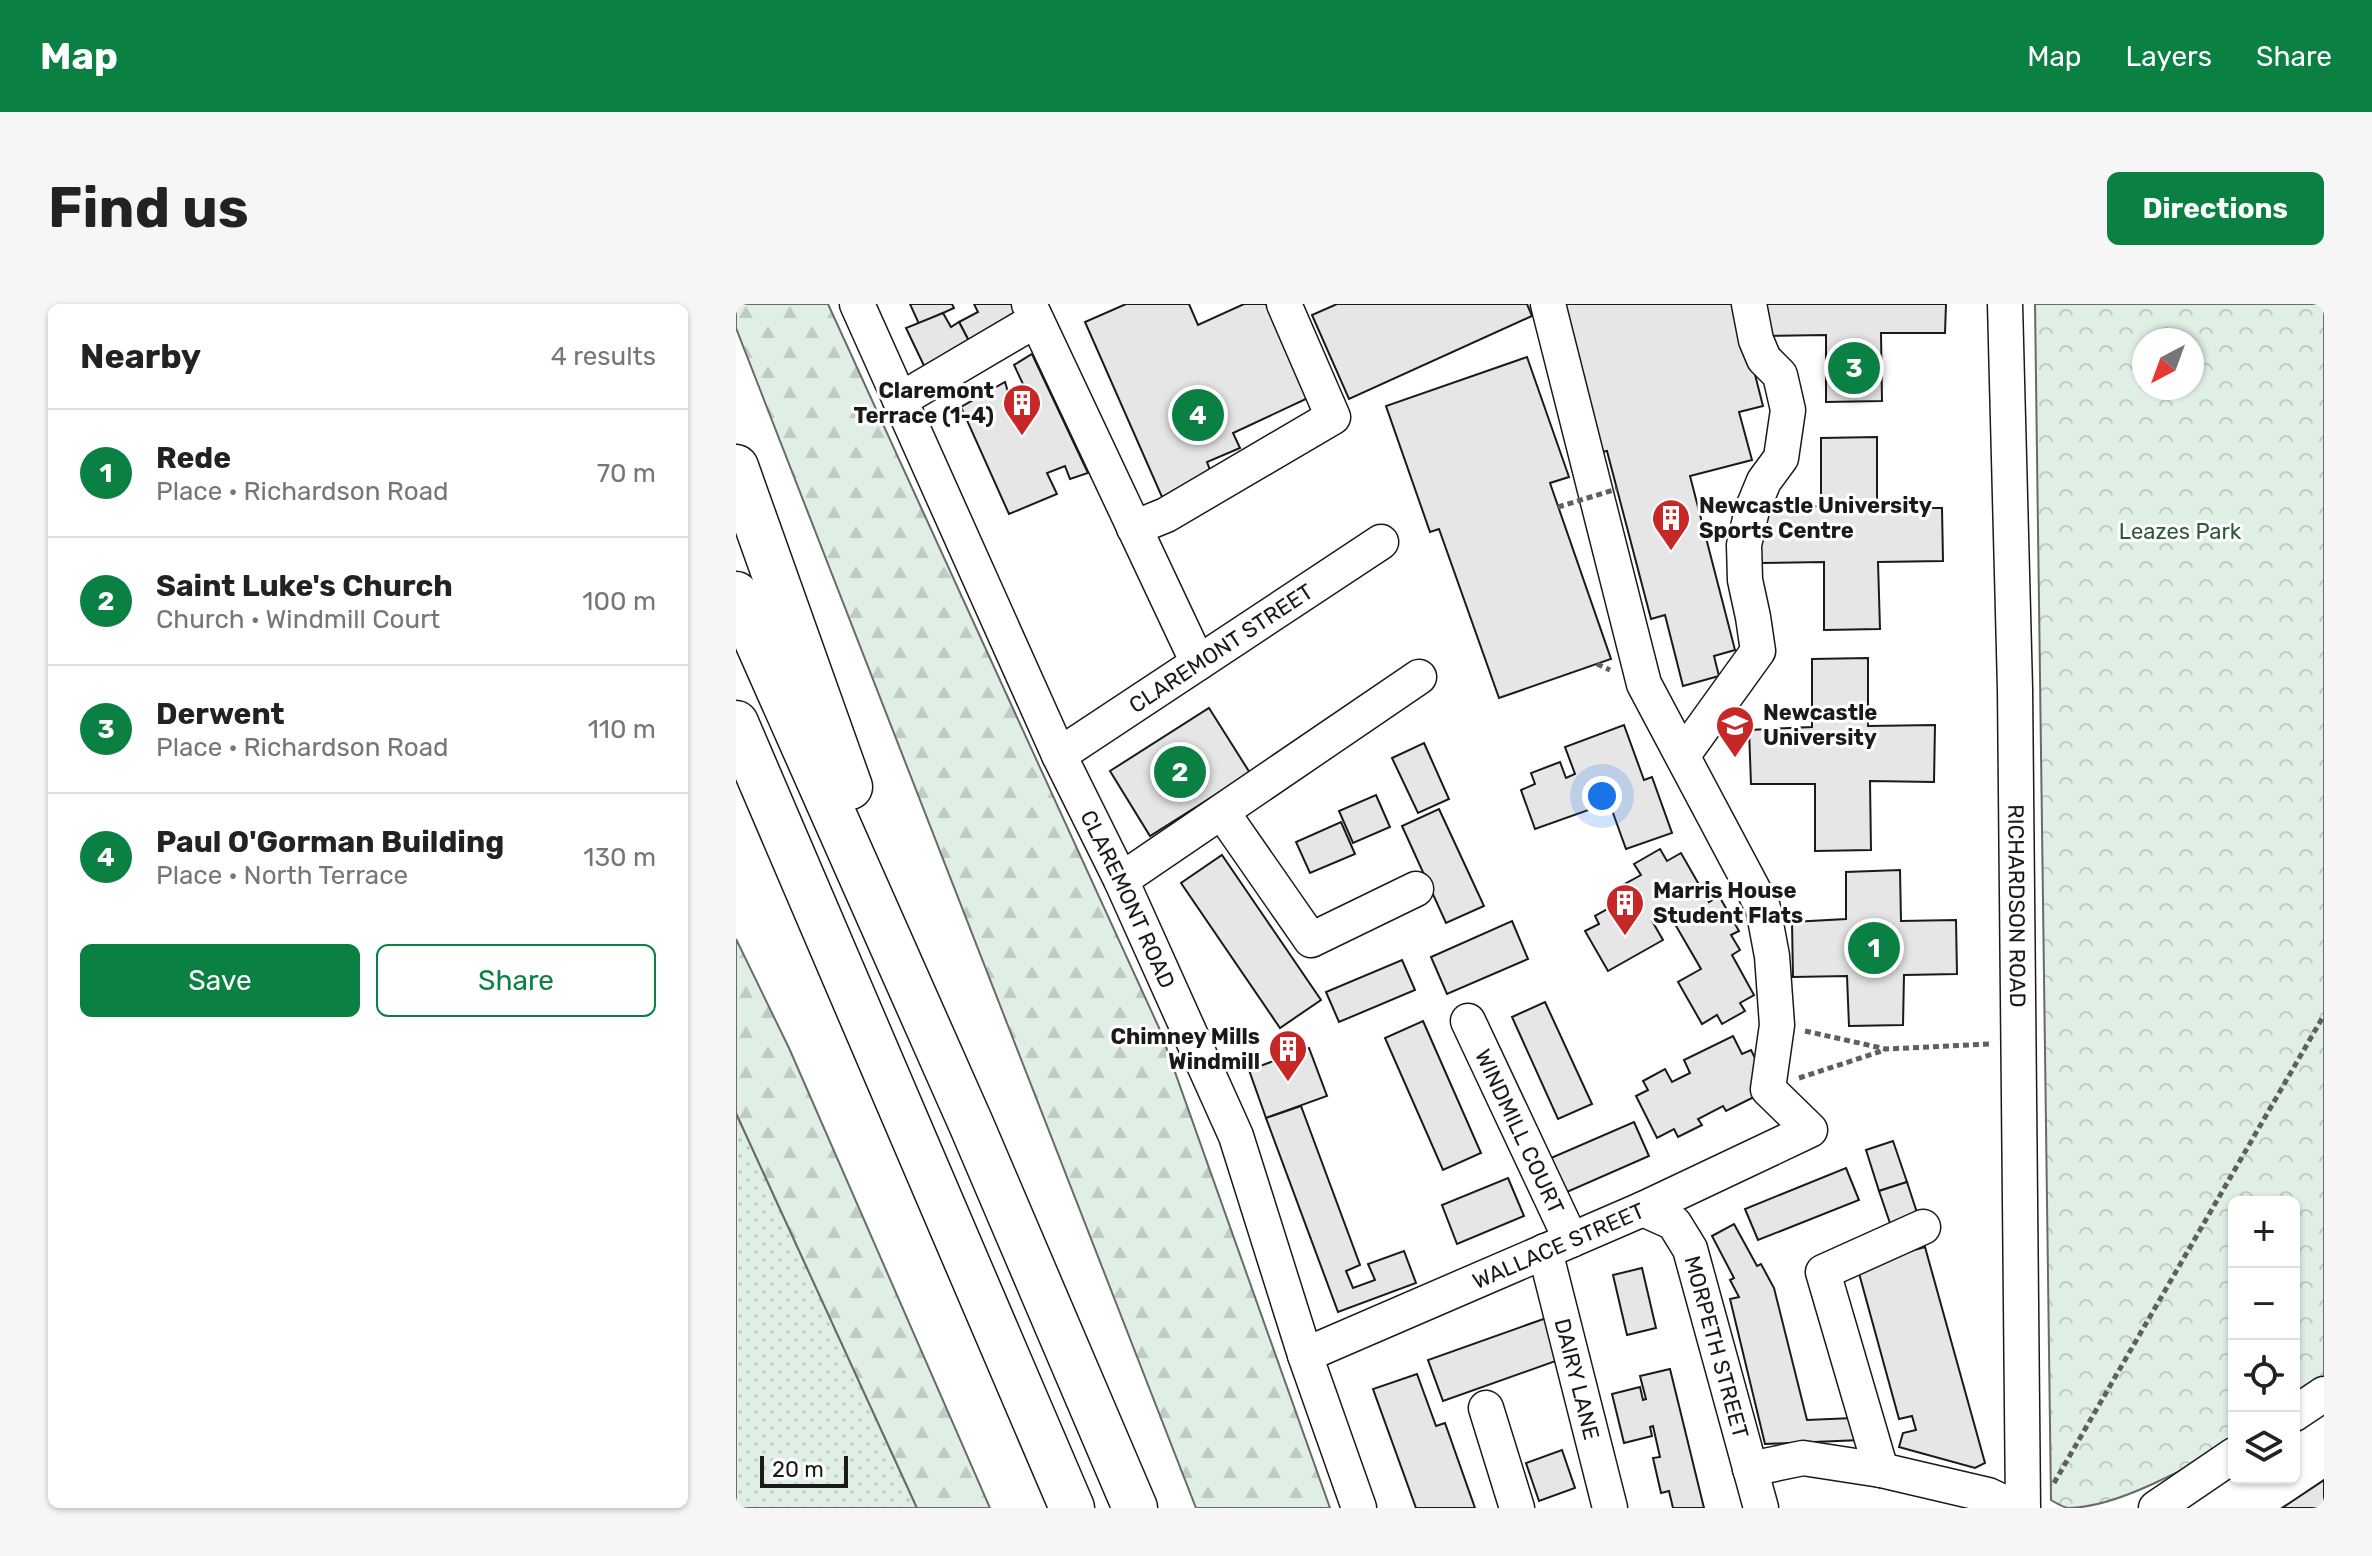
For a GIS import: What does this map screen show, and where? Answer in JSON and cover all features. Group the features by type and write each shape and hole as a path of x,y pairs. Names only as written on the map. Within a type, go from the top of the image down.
{"highway":[{"path":"736,467 971,1124"},
{"path":"736,594 971,1124 1135,1508"},
{"path":"736,723 1072,1508"},
{"path":"736,756 799,865"}],"street":[{"name":"CLAREMONT ROAD","path":"857,304 1059,755 1121,880 1236,1136 1305,1355 1359,1508"},
{"path":"1134,528 1166,515 1333,417 1284,304"},
{"path":"1548,304 1644,684 1763,908 1772,956 1777,1025 1768,1089"},
{"path":"1683,755 1758,651 1745,580 1744,545 1752,510 1764,481 1781,458 1788,410 1780,375 1764,359 1756,340 1749,304"},
{"name":"RICHARDSON ROAD","path":"2005,304 2015,689 2017,1042 2028,1503"},
{"path":"900,400 1032,312 1198,663"},
{"name":"CLAREMONT STREET","path":"1059,755 1381,542"},
{"path":"1121,880 1419,677"},
{"path":"1222,812 1311,940 1416,889"},
{"name":"WINDMILL COURT","path":"1468,1021 1558,1245"},
{"name":"WALLACE STREET","path":"1305,1355 1643,1209 1810,1130 1768,1089"},
{"name":"MORPETH STREET","path":"1643,1209 1674,1223 1690,1249 1761,1508"},
{"path":"1881,1470 1823,1272 1923,1227"},
{"name":"DAIRY LANE","path":"1558,1245 1610,1508"},
{"path":"2297,1412 2324,1394"},
{"path":"1486,1408 1517,1508"},
{"path":"1750,1469 1803,1458 1881,1470 2028,1503"},
{"path":"2156,1508 2228,1459"}],"path":[{"path":"1558,507 1617,489"},
{"path":"2028,1503 2053,1484 2324,1015"},
{"path":"1777,1025 1886,1049 2017,1042"},
{"path":"1768,1089 1886,1049"}],"green space":[{"path":"736,304 828,304 1160,1030 1330,1508 1196,1508 736,328"},
{"name":"Leazes Park","path":"2035,304 2324,304 2324,1381 2300,1397 2300,1196 2228,1196 2228,1443 2132,1493 2088,1506 2062,1506 2051,1500"},
{"path":"736,939 789,1048 990,1508 917,1508 736,1113"},
{"path":"736,1113 917,1508 736,1508"}],"building":[{"path":"910,304 952,304 954,308 919,324"},
{"path":"974,304 1013,304 1019,315 971,345 959,322 978,312"},
{"path":"1126,304 1189,304 1198,325 1244,304 1266,304 1308,398 1233,433 1240,448 1207,462 1212,475 1162,497 1085,322"},
{"path":"1337,304 1527,304 1532,316 1349,399 1312,315"},
{"name":"Newcastle University Sports Centre","path":"1552,304 1737,304 1763,406 1739,412 1752,460 1690,476 1735,650 1714,656 1719,676 1683,686 1665,615 1651,619 1607,451 1591,454"},
{"path":"1761,304 1946,304 1945,333 1881,333 1882,401 1826,402 1826,335 1763,336"},
{"path":"943,313 951,327 959,322 971,345 927,372 906,328"},
{"name":"Claremont Terrace (1-4)","path":"1032,354 1088,473 1070,479 1065,466 1047,473 1057,494 1009,514 961,407 1005,382 1008,392 1023,384 1014,365"},
{"path":"1527,357 1569,477 1550,483 1611,659 1499,698 1439,529 1430,532 1386,406"},
{"path":"1877,437 1877,508 1942,508 1943,561 1878,562 1880,629 1824,630 1824,562 1760,563 1758,508 1821,506 1821,438"},
{"path":"1868,658 1868,726 1935,725 1934,782 1870,781 1871,850 1815,851 1815,784 1751,784 1749,730 1812,727 1812,659"},
{"path":"1209,708 1250,773 1150,836 1110,771"},
{"name":"Marris House Student Flats","path":"1624,725 1644,780 1652,777 1672,833 1626,849 1604,788 1592,793 1597,807 1535,829 1521,790 1535,784 1531,773 1560,762 1566,778 1575,774 1565,747"},
{"path":"1424,743 1449,799 1418,813 1392,758"},
{"path":"1376,795 1390,827 1353,843 1339,811"},
{"path":"1439,809 1484,906 1446,923 1402,826"},
{"path":"1341,822 1355,854 1310,873 1296,842"},
{"name":"Marris House Student Flats","path":"1660,849 1667,861 1681,853 1709,902 1719,896 1739,931 1731,935 1740,950 1732,955 1754,995 1740,1003 1745,1011 1722,1024 1717,1015 1702,1024 1678,982 1701,969 1668,912 1652,921 1663,940 1608,971 1585,931 1599,924 1595,916 1622,901 1628,913 1636,908 1623,885 1641,875 1634,864"},
{"path":"1222,855 1321,1000 1280,1028 1181,883"},
{"path":"1900,870 1901,921 1956,920 1957,974 1904,975 1903,1025 1849,1026 1847,976 1793,977 1792,922 1846,919 1846,872"},
{"path":"1512,921 1528,959 1447,994 1431,957"},
{"path":"1402,960 1415,990 1339,1022 1326,992"},
{"path":"1545,1002 1592,1104 1558,1119 1512,1017"},
{"path":"1423,1021 1481,1153 1443,1170 1385,1038"},
{"path":"1733,1036 1742,1054 1751,1050 1765,1078 1762,1093 1726,1111 1723,1106 1698,1119 1702,1125 1678,1137 1674,1129 1657,1138 1636,1096 1648,1090 1643,1081 1665,1069 1672,1082 1690,1073 1684,1060"},
{"name":"Chimney Mills Windmill","path":"1309,1048 1327,1096 1266,1118 1249,1070"},
{"path":"1301,1106 1360,1265 1346,1271 1353,1288 1375,1280 1368,1264 1404,1251 1416,1283 1338,1312 1266,1118"},
{"path":"1634,1122 1649,1156 1567,1192 1551,1158"},
{"path":"1893,1141 1907,1182 1879,1191 1866,1150"},
{"path":"1846,1168 1859,1200 1758,1240 1745,1209"},
{"path":"1508,1178 1524,1216 1457,1244 1442,1205"},
{"path":"1907,1182 1920,1222 1893,1232 1879,1191"},
{"path":"1734,1224 1757,1266 1761,1264 1774,1288 1807,1420 1853,1418 1861,1440 1765,1444 1730,1299 1739,1297 1730,1280 1734,1278 1712,1236"},
{"path":"1925,1247 1985,1463 1975,1468 1899,1447 1903,1433 1916,1430 1912,1416 1899,1419 1857,1266"},
{"path":"1642,1268 1656,1328 1627,1335 1613,1275"},
{"path":"1552,1316 1567,1357 1443,1401 1428,1360"},
{"path":"1670,1369 1704,1508 1673,1508 1669,1491 1661,1493 1653,1458 1660,1457 1653,1426 1650,1427 1652,1436 1624,1443 1612,1394 1640,1387 1643,1400 1646,1399 1640,1376"},
{"path":"1417,1374 1436,1426 1445,1423 1475,1508 1416,1508 1373,1389"},
{"path":"1562,1450 1575,1488 1539,1501 1526,1463"},
{"path":"2324,1480 2324,1508 2282,1508"}],"place":[{"name":"Derwent","path":"1854,368"},
{"name":"Paul O'Gorman Building","path":"1198,415"},
{"name":"Claremont Terrace (1-4)","path":"1022,437"},
{"name":"Newcastle University Sports Centre","path":"1671,552"},
{"name":"Newcastle University","path":"1735,759"},
{"name":"Saint Luke's Church","path":"1180,772"},
{"name":"Marris House Student Flats","path":"1625,937"},
{"name":"Rede","path":"1874,948"},
{"name":"Chimney Mills Windmill","path":"1288,1083"}]}
